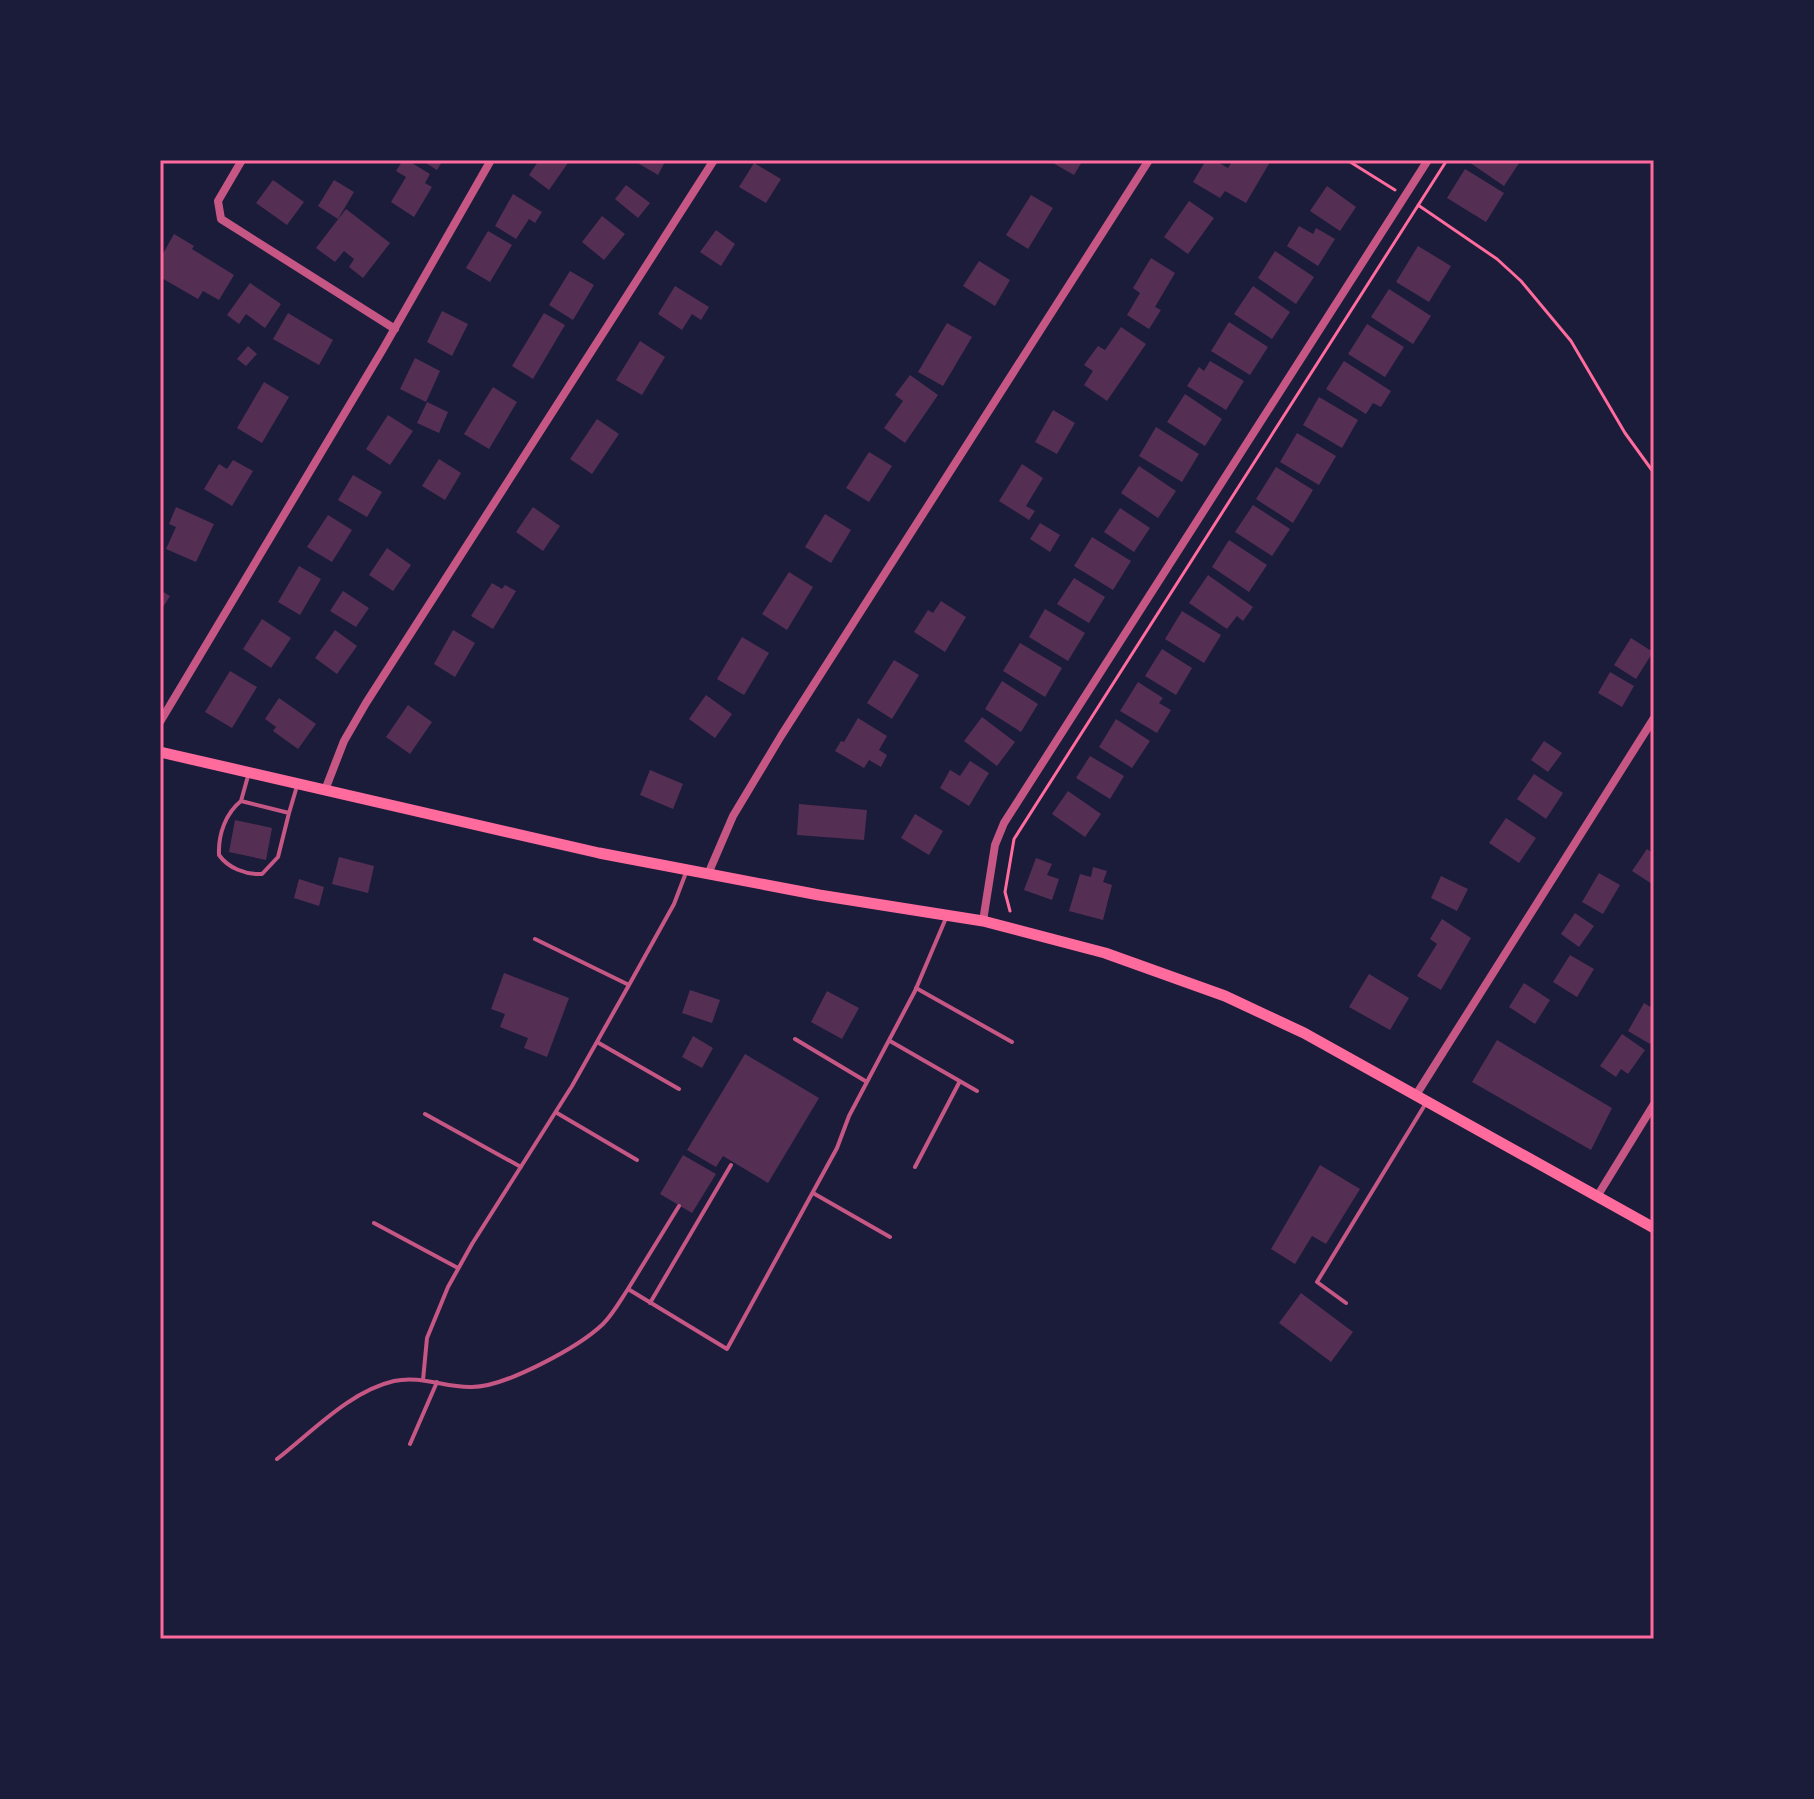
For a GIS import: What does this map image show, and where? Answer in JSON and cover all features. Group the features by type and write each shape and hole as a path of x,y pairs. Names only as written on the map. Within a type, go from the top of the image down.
{"main road":[{"path":"160,752 599,853 983,921 1105,953 1225,996 1304,1033 1654,1228"}],"street":[{"path":"242,160 223,190 217,211 221,219 395,329"},
{"path":"160,722 395,329 491,160"},
{"path":"325,790 344,741 366,703 714,160"},
{"path":"708,874 733,816 774,746 1149,160"},
{"path":"983,921 995,845 1004,823 1428,160"},
{"path":"1422,1098 1654,718"},
{"path":"1598,1195 1654,1104"}],"lane":[{"path":"248,773 241,801 229,811 219,842 219,855 226,864 248,873 262,874 275,863 298,784"},
{"path":"241,801 289,813"},
{"path":"423,1380 425,1349 432,1324 458,1268 597,1042 674,904 687,870"},
{"path":"628,1289 727,1349 837,1148 849,1116 916,988 946,915"},
{"path":"535,939 629,985"},
{"path":"916,988 1012,1042"},
{"path":"795,1039 867,1082"},
{"path":"890,1041 977,1091"},
{"path":"597,1042 679,1089"},
{"path":"915,1167 960,1081"},
{"path":"1346,1303 1317,1282 1422,1098"},
{"path":"556,1112 637,1160"},
{"path":"425,1114 521,1167"},
{"path":"650,1303 731,1165"},
{"path":"813,1193 890,1237"},
{"path":"277,1459 344,1406 371,1389 394,1381 423,1380 470,1388 484,1387 523,1373 591,1335 611,1316 679,1206"},
{"path":"374,1223 458,1268"},
{"path":"410,1444 437,1382"}],"path":[{"path":"1347,160 1394,190"},
{"path":"1010,911 1005,892 1014,839 1447,160"},
{"path":"1418,206 1481,247 1521,281 1571,341 1625,433 1654,473"}],"building":[{"path":"403,160 430,174 425,183 432,187 414,217 391,202 406,177 396,171"},
{"path":"421,160 443,160 437,170"},
{"path":"539,160 570,160 549,190 529,175"},
{"path":"666,160 658,175 636,162"},
{"path":"1054,160 1083,160 1074,175 1053,163"},
{"path":"1206,160 1214,160 1228,168 1233,160 1270,162 1246,203 1225,191 1220,198 1193,182"},
{"path":"1466,160 1521,160 1504,186"},
{"path":"754,163 781,179 766,203 739,187"},
{"path":"1465,169 1504,193 1486,222 1447,198"},
{"path":"273,180 304,202 287,225 256,203"},
{"path":"334,180 354,192 338,219 318,206"},
{"path":"626,185 650,203 638,218 615,199"},
{"path":"1327,186 1356,207 1340,231 1310,211"},
{"path":"513,194 542,212 535,223 529,219 516,239 495,226"},
{"path":"1031,195 1053,208 1028,249 1006,235"},
{"path":"1189,201 1214,218 1188,254 1164,237"},
{"path":"346,209 390,243 363,278 349,267 354,259 344,251 335,262 316,248"},
{"path":"602,216 625,234 604,260 582,242"},
{"path":"1299,226 1313,234 1316,228 1335,239 1318,266 1287,246"},
{"path":"716,230 735,244 721,266 700,252"},
{"path":"488,231 512,245 490,282 466,268"},
{"path":"174,234 234,275 219,300 203,291 198,299 160,277 160,259"},
{"path":"1418,246 1451,266 1429,302 1396,282"},
{"path":"1275,251 1314,277 1296,304 1258,278"},
{"path":"1151,258 1175,273 1155,307 1161,310 1149,329 1127,315 1140,293 1133,288"},
{"path":"979,261 1010,280 995,306 963,286"},
{"path":"570,271 594,285 573,320 549,305"},
{"path":"250,283 281,304 265,328 246,314 239,324 227,315"},
{"path":"675,286 709,307 701,320 692,314 682,330 658,314"},
{"path":"1253,286 1290,312 1272,339 1234,314"},
{"path":"1389,289 1431,316 1413,344 1371,317"},
{"path":"442,311 468,324 452,356 427,342"},
{"path":"288,313 333,340 319,365 273,339"},
{"path":"544,313 565,325 533,379 512,366"},
{"path":"1229,322 1268,347 1250,375 1211,351"},
{"path":"947,323 972,337 943,386 918,372"},
{"path":"1367,324 1404,347 1385,377 1348,354"},
{"path":"1121,327 1146,344 1107,401 1084,385 1093,371 1084,365 1098,346 1105,350"},
{"path":"640,341 665,357 642,395 616,380"},
{"path":"248,346 257,354 246,366 237,359"},
{"path":"415,358 440,371 426,402 400,389"},
{"path":"1210,361 1244,381 1226,410 1187,386 1199,367 1204,371"},
{"path":"1344,361 1391,391 1381,407 1373,403 1366,414 1326,389"},
{"path":"910,375 938,395 905,443 884,428 903,401 895,395"},
{"path":"264,382 289,397 262,443 237,428"},
{"path":"493,387 517,402 489,449 464,434"},
{"path":"1185,394 1222,419 1205,446 1167,422"},
{"path":"1319,397 1358,420 1342,448 1303,425"},
{"path":"427,402 448,412 439,433 417,423"},
{"path":"1053,410 1075,423 1057,454 1035,442"},
{"path":"388,415 413,431 390,465 366,449"},
{"path":"597,419 619,434 592,474 570,459"},
{"path":"1156,427 1199,454 1182,482 1139,456"},
{"path":"1297,433 1336,456 1319,485 1280,462"},
{"path":"869,452 892,466 869,502 846,488"},
{"path":"439,459 461,473 445,500 422,486"},
{"path":"233,460 253,471 232,506 204,489 219,464 227,469"},
{"path":"1022,464 1043,478 1026,506 1035,511 1029,520 999,501"},
{"path":"1139,466 1176,491 1158,518 1121,493"},
{"path":"1276,467 1313,490 1293,523 1256,499"},
{"path":"353,475 382,492 367,517 338,500"},
{"path":"1253,505 1290,529 1272,556 1235,532"},
{"path":"176,507 214,524 196,562 166,549 176,527 169,524"},
{"path":"533,507 560,526 543,551 516,532"},
{"path":"1120,508 1150,528 1134,552 1104,532"},
{"path":"825,514 851,530 831,563 805,547"},
{"path":"328,515 352,530 332,562 307,547"},
{"path":"1040,523 1060,535 1050,552 1030,539"},
{"path":"1092,537 1131,561 1113,590 1074,566"},
{"path":"1229,540 1267,565 1249,592 1212,567"},
{"path":"387,548 411,565 393,591 369,575"},
{"path":"299,566 321,579 300,615 278,602"},
{"path":"789,572 813,587 787,630 762,614"},
{"path":"1208,575 1253,607 1243,621 1237,616 1227,629 1189,603"},
{"path":"1074,578 1105,597 1089,623 1057,604"},
{"path":"492,583 502,589 505,585 516,591 493,629 471,616"},
{"path":"160,590 170,596 160,612"},
{"path":"343,591 369,608 356,627 330,611"},
{"path":"941,601 966,617 945,652 914,632 928,610 933,613"},
{"path":"1045,609 1085,633 1068,661 1029,637"},
{"path":"1182,611 1221,635 1204,663 1165,639"},
{"path":"262,619 291,638 271,668 243,649"},
{"path":"335,630 357,646 337,674 315,658"},
{"path":"453,630 475,643 455,677 434,664"},
{"path":"742,637 769,653 744,695 717,679"},
{"path":"1631,638 1653,652 1636,679 1614,665"},
{"path":"1020,643 1062,668 1045,697 1003,671"},
{"path":"1162,649 1192,668 1176,695 1145,676"},
{"path":"894,660 919,675 892,719 867,703"},
{"path":"230,671 257,687 232,728 205,712"},
{"path":"1610,672 1634,686 1622,707 1598,693"},
{"path":"1002,681 1038,704 1021,732 985,709"},
{"path":"1138,682 1163,698 1159,703 1171,710 1157,733 1120,711"},
{"path":"706,695 732,714 715,738 689,719"},
{"path":"279,698 316,724 298,749 273,731 276,727 265,719"},
{"path":"408,705 432,722 410,754 386,737"},
{"path":"982,717 1015,742 997,766 964,741"},
{"path":"858,718 887,736 879,750 887,755 881,767 869,760 864,768 835,751"},
{"path":"1116,719 1150,741 1132,768 1099,747"},
{"path":"1544,741 1562,753 1548,772 1531,760"},
{"path":"1090,756 1124,776 1110,799 1076,778"},
{"path":"970,761 989,773 969,806 940,788 950,770 960,776"},
{"path":"650,770 683,784 673,809 640,795"},
{"path":"1534,774 1563,793 1546,819 1517,799"},
{"path":"1068,791 1101,814 1085,837 1052,814"},
{"path":"799,804 867,810 864,840 797,835"},
{"path":"915,814 943,831 929,855 901,838"},
{"path":"1506,818 1536,838 1519,863 1489,843"},
{"path":"235,820 272,828 266,860 229,852"},
{"path":"1647,849 1654,854 1652,884 1632,871"},
{"path":"339,857 374,866 368,893 332,884"},
{"path":"1036,858 1052,864 1047,875 1059,879 1052,900 1024,890"},
{"path":"1093,867 1107,871 1103,882 1112,885 1103,920 1069,911 1080,874 1091,877"},
{"path":"1599,873 1620,885 1603,914 1582,902"},
{"path":"1441,876 1468,889 1457,911 1431,898"},
{"path":"299,879 324,887 319,906 294,898"},
{"path":"1575,913 1594,926 1579,947 1561,934"},
{"path":"1442,919 1471,938 1441,990 1417,976 1437,944 1430,939"},
{"path":"1570,955 1594,969 1577,997 1553,982"},
{"path":"504,973 569,998 547,1057 524,1048 528,1038 500,1027 505,1014 491,1009"},
{"path":"1369,974 1409,998 1390,1030 1349,1007"},
{"path":"1524,983 1550,1000 1535,1024 1509,1007"},
{"path":"690,990 720,1000 712,1023 682,1013"},
{"path":"827,991 859,1008 842,1039 811,1022"},
{"path":"1644,1003 1654,1009 1654,1037 1650,1044 1628,1031"},
{"path":"1622,1034 1645,1050 1628,1074 1621,1069 1616,1077 1600,1066"},
{"path":"693,1036 713,1048 702,1068 682,1057"},
{"path":"1497,1040 1612,1108 1591,1150 1472,1082"},
{"path":"745,1054 819,1098 768,1183 723,1156 716,1167 687,1150"},
{"path":"683,1155 716,1174 692,1213 660,1194"},
{"path":"1320,1165 1360,1189 1326,1244 1312,1236 1295,1264 1271,1249"},
{"path":"1301,1293 1353,1332 1331,1362 1279,1323"}]}
